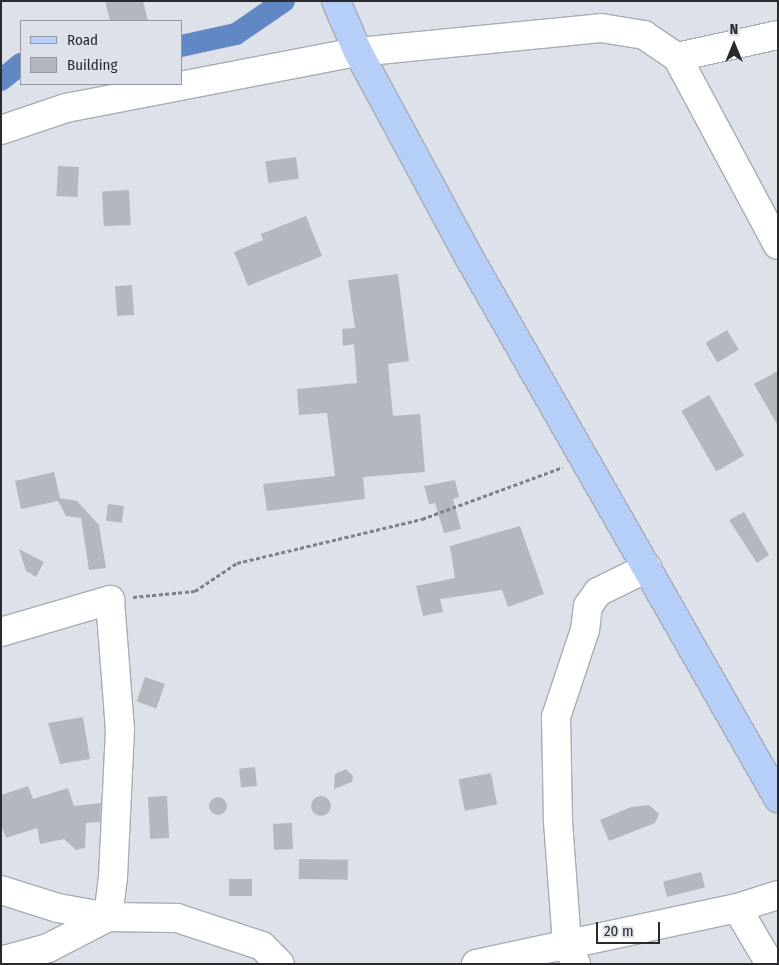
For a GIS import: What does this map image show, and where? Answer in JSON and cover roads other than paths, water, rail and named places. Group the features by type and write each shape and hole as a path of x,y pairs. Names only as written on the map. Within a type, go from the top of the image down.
{"main road":[{"path":"336,1 358,52 470,259 778,798"}],"street":[{"path":"1,130 66,108 358,52 601,28 644,35 677,57 778,245"},
{"path":"677,57 778,34"},
{"path":"571,954 558,821 556,717 585,630 588,606 598,592 647,568"},
{"path":"1,632 110,600 120,729 115,857 108,917"},
{"path":"1,890 58,908 108,917 177,918 262,946 280,964"},
{"path":"476,964 571,954 778,895"},
{"path":"737,908 770,964"},
{"path":"1,961 48,948 108,917"}],"waterway":[{"path":"182,46 236,34 284,1"},
{"path":"1,80 20,65"}]}
